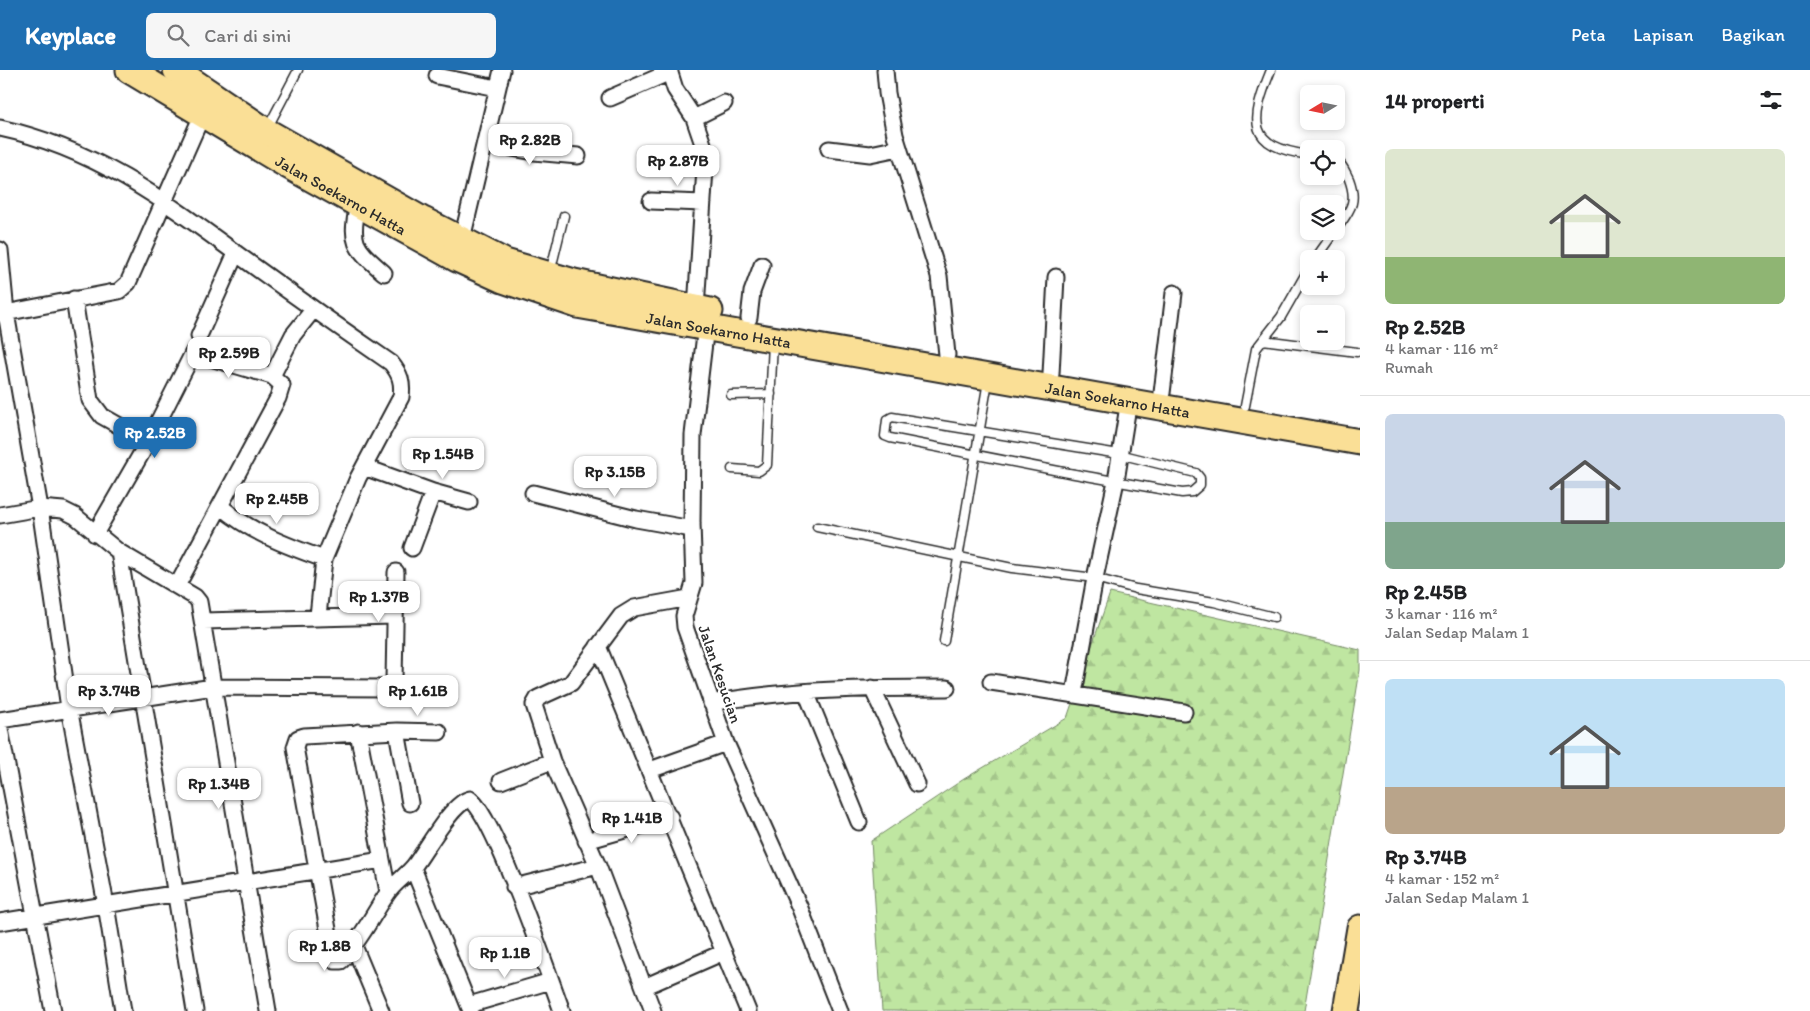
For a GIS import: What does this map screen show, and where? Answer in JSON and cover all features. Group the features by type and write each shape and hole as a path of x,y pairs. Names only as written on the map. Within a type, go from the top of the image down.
{"highway":[{"name":"Jalan Soekarno Hatta","path":"129,70 358,205 457,259 503,280 577,305 701,317 749,318 1050,374 1360,426"},
{"name":"Jalan Soekarno Hatta","path":"188,74 266,131 423,220 505,262 773,339 1360,442"},
{"path":"1346,1011 1360,928"}],"street":[{"path":"462,239 502,70"},
{"path":"885,70 887,93 899,148 939,276 947,355"},
{"path":"610,98 669,71"},
{"name":"Jalan Kesucian","path":"669,71 675,88 694,118 706,153 701,317 693,434 692,529 695,569 694,583 684,616 685,627 726,743 799,906 840,1011"},
{"path":"437,76 497,88"},
{"path":"694,118 724,103"},
{"path":"3,313 119,290 128,283 166,201 195,128 203,113"},
{"path":"0,128 49,142 94,159 166,201 313,310 391,363 399,373 402,387 401,397 364,467 324,559 318,616"},
{"path":"486,142 534,152 578,156"},
{"path":"829,149 870,154 899,148"},
{"path":"651,201 703,203"},
{"path":"358,205 354,233 356,243 359,250 384,273"},
{"path":"0,250 3,313 40,508 69,708 106,905 123,1011"},
{"path":"199,336 236,252"},
{"path":"749,318 752,292 762,265"},
{"path":"1050,374 1056,277"},
{"path":"1162,392 1174,293"},
{"path":"74,299 90,400 102,416 148,442"},
{"path":"272,376 293,335 313,310"},
{"path":"95,534 148,442 194,353 272,376 282,385 282,389 177,586"},
{"path":"1074,693 1094,578 1116,481 1128,400"},
{"path":"364,467 433,492 469,502"},
{"path":"412,548 433,492"},
{"path":"533,493 636,519 692,529"},
{"path":"220,506 232,516 274,541 324,559"},
{"path":"0,515 40,508 62,510 75,516 119,552 195,597 199,602 268,1011"},
{"path":"119,552 195,1011"},
{"path":"0,720 142,696 213,687 388,688 394,680 396,572"},
{"path":"648,1010 644,987 598,866 552,761 536,712 536,700 571,683 621,616 634,608 689,598"},
{"path":"203,621 318,616 394,616"},
{"path":"598,646 748,1011"},
{"path":"991,682 1074,693 1184,712"},
{"path":"711,703 757,695 872,688 947,688"},
{"path":"872,688 917,784"},
{"path":"806,692 859,822"},
{"path":"0,729 53,1011"},
{"path":"397,731 410,803"},
{"path":"439,732 358,732 304,736 296,742 295,747 333,957 335,961 341,961 354,946 388,892 413,868 441,825 464,801 470,799 477,805 494,835 562,1011"},
{"path":"358,732 388,892"},
{"path":"650,770 726,743"},
{"path":"502,781 552,761"},
{"path":"586,841 670,818"},
{"path":"0,922 382,860"},
{"path":"514,886 598,866"},
{"path":"413,868 470,1008 551,981"},
{"path":"354,946 381,1011"},
{"path":"644,987 724,952"}],"lane":[{"path":"266,131 298,70"},
{"path":"1271,70 1257,114 1259,134 1276,147 1300,153"},
{"path":"1345,170 1354,192 1354,201 1345,216"},
{"path":"549,275 564,216"},
{"path":"1245,406 1256,349 1281,317 1300,284"},
{"path":"732,469 759,471 767,465 773,339"},
{"path":"1263,340 1357,352"},
{"path":"944,641 978,431 989,378"},
{"path":"731,395 771,394"},
{"path":"892,417 978,431 1119,454 1196,473 1200,478 1200,485 1192,492 1182,493 885,436 887,420 892,417"},
{"path":"817,527 1012,568 1094,578 1136,589 1214,602 1274,617"}],"green space":[{"path":"1110,593 1360,650 1360,670 1304,1011 882,1011 871,841 964,779 1067,718"}]}
